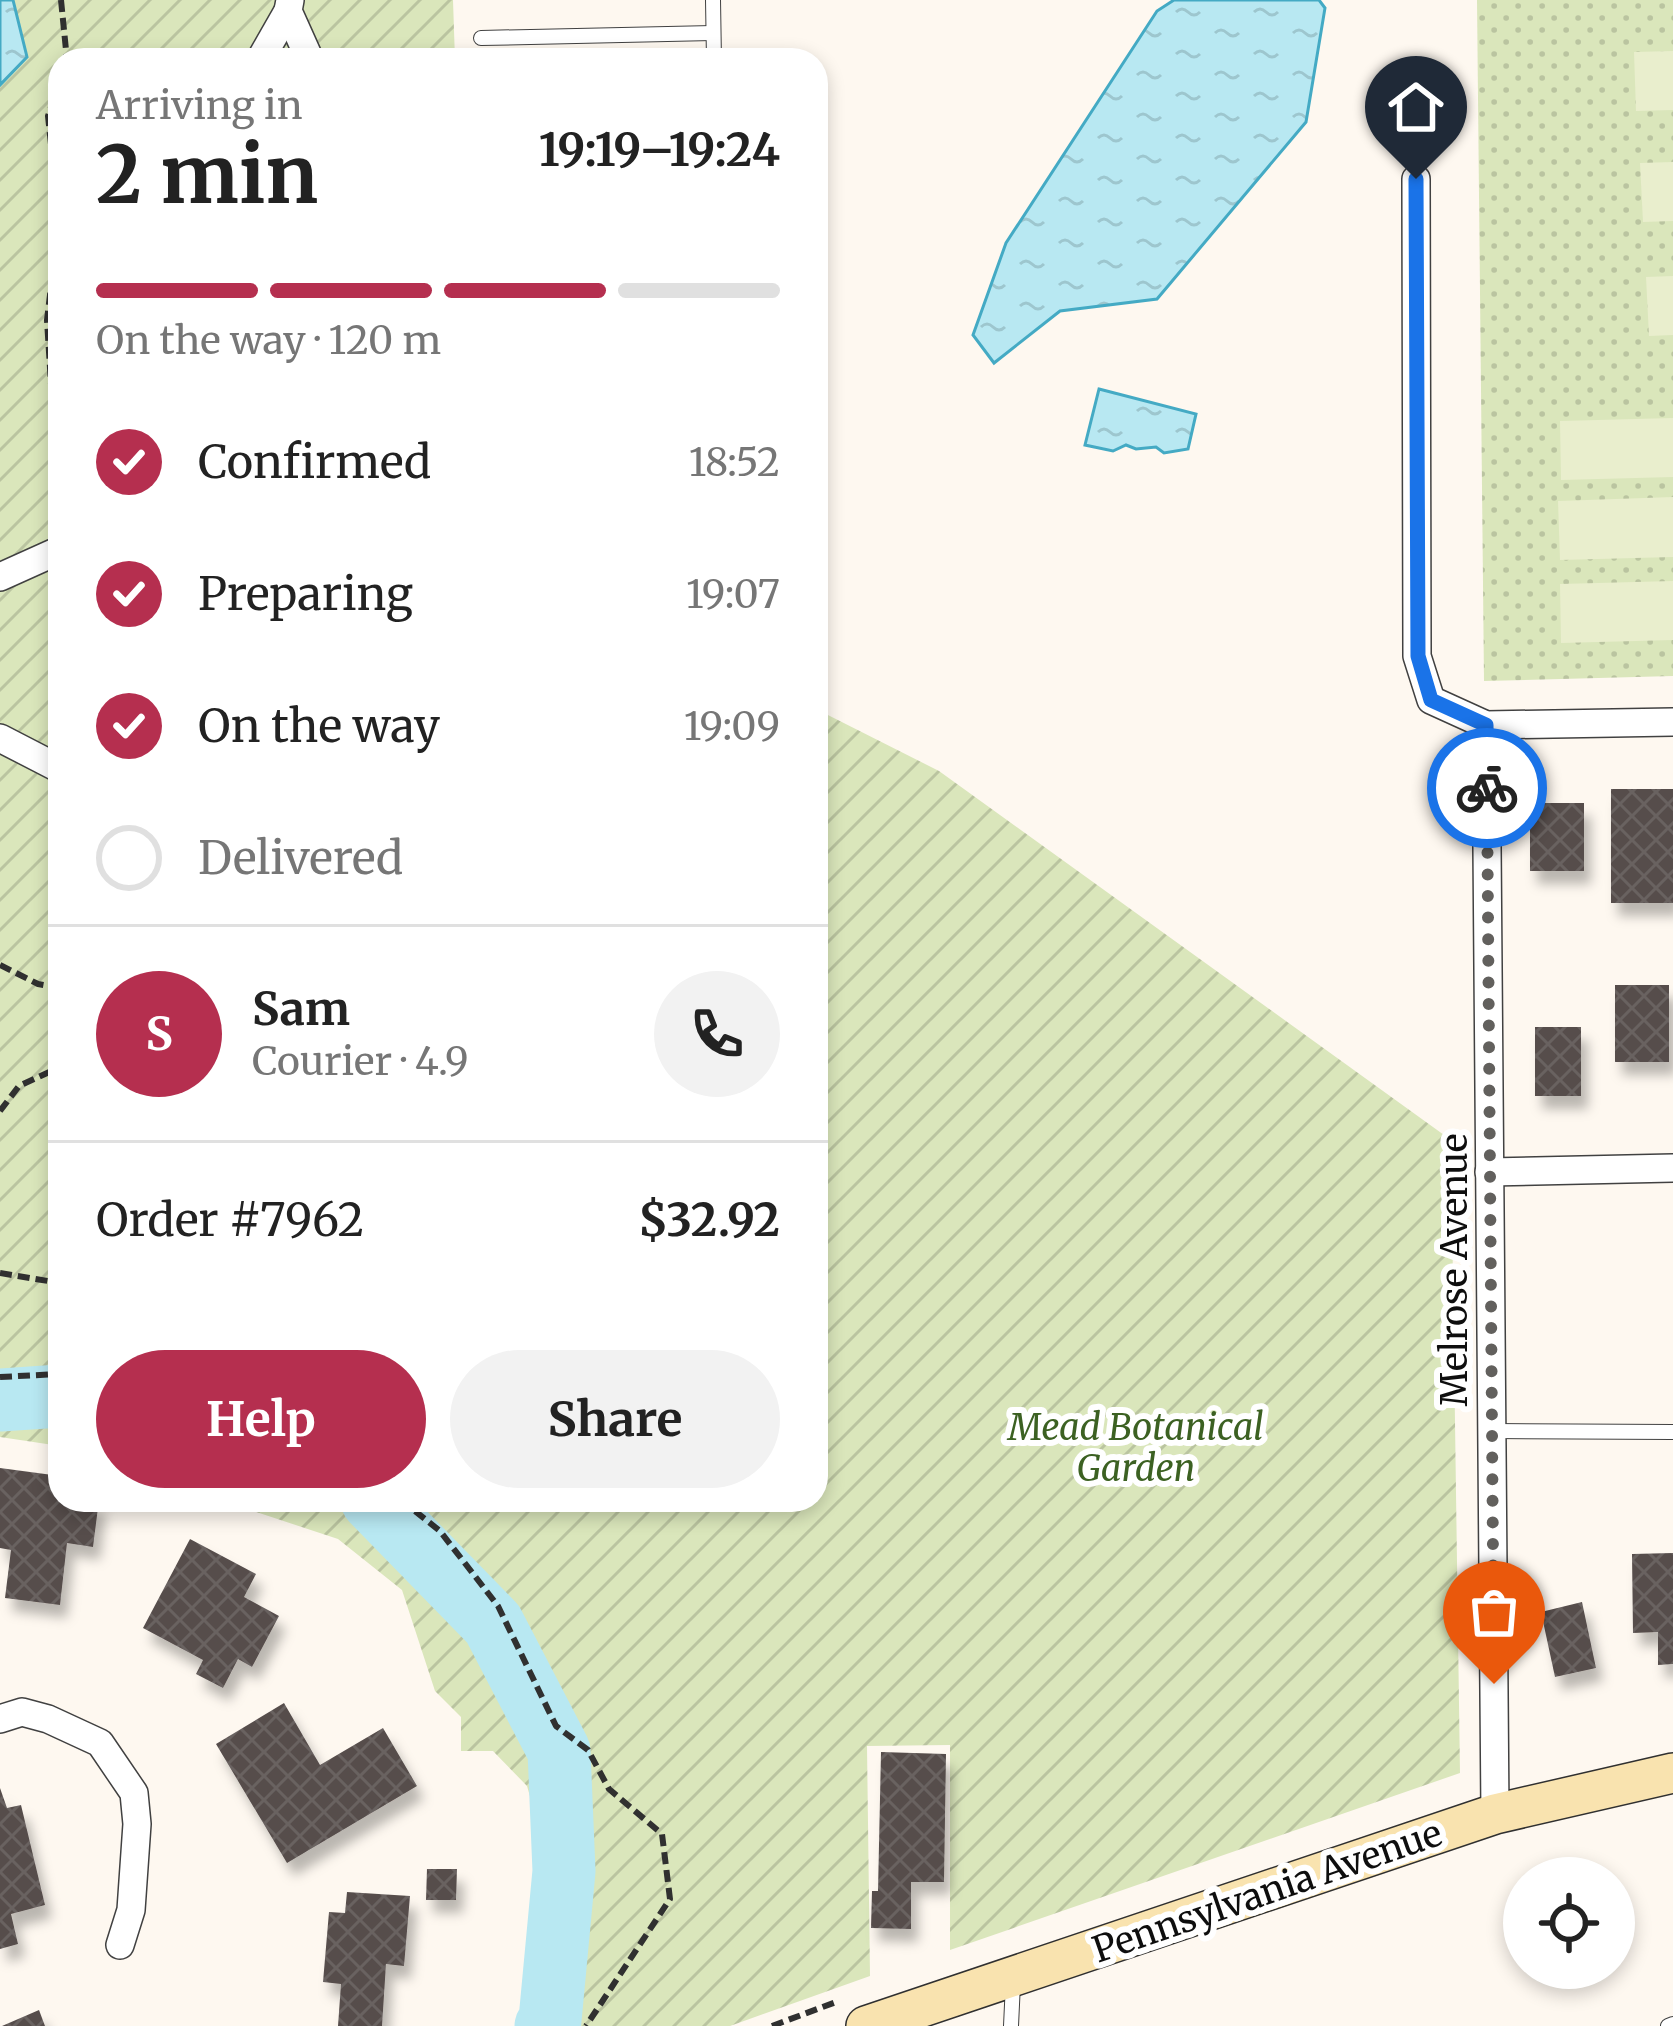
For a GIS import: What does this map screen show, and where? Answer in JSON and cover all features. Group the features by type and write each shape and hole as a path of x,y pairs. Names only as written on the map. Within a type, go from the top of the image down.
{"street":[{"path":"266,48 289,5"},
{"path":"289,5 305,48"},
{"path":"1416,179 1418,656 1431,700 1486,725 1673,722"},
{"path":"0,577 48,555"},
{"name":"Melrose Avenue","path":"1486,725 1495,1814"},
{"path":"0,738 48,763"},
{"path":"1490,1172 1673,1168"},
{"path":"0,1719 22,1712 100,1743 134,1792 133,1890 120,1945"},
{"name":"Pennsylvania Avenue","path":"866,2026 1495,1814 1673,1773"}],"lane":[{"path":"713,0 714,48"},
{"path":"482,38 713,33"},
{"path":"1492,1431 1673,1432"},
{"path":"1011,2026 1013,1977"}],"path":[{"path":"62,0 66,48"},
{"path":"0,965 48,986"},
{"path":"0,1111 19,1085 48,1072"},
{"path":"0,1273 48,1281"},
{"path":"0,1377 48,1375"},
{"path":"416,1512 440,1532 497,1606 556,1726 589,1750 609,1790 662,1834 670,1899 586,2026"}],"green space":[{"path":"0,0 453,0 455,48 48,48 48,1444 0,1437"},
{"path":"1477,0 1673,0 1673,676 1484,681"},
{"path":"1673,51 1673,110 1636,111 1634,52"},
{"path":"1673,162 1673,221 1643,222 1640,163"},
{"path":"1673,276 1673,335 1649,336 1646,277"},
{"path":"1673,418 1673,477 1561,480 1560,421"},
{"path":"1673,497 1673,557 1560,560 1558,501"},
{"path":"1673,581 1673,640 1561,643 1560,584"},
{"name":"Mead Botanical Garden","path":"828,715 939,771 1451,1140 1460,1773 950,1950 950,1745 867,1746 870,1976 730,2026 524,2026 531,2015 547,1933 550,1866 527,1786 493,1751 461,1751 461,1717 435,1691 402,1590 338,1539 256,1512 828,1512"}],"water":[{"path":"0,0 13,0 27,57 0,85"},
{"path":"1174,0 1319,0 1325,8 1306,122 1157,299 1060,311 994,363 973,335 1006,243 1157,11"},
{"path":"1099,389 1196,414 1188,449 1164,453 1156,447 1126,445 1113,451 1085,445"}],"building":[{"path":"1611,789 1673,789 1673,903 1611,903"},
{"path":"1530,803 1584,803 1584,871 1530,871"},
{"path":"1615,985 1669,985 1669,1062 1615,1062"},
{"path":"1535,1027 1581,1027 1581,1096 1535,1096"},
{"path":"0,1468 48,1474 48,1512 97,1512 93,1547 67,1543 60,1605 5,1598 11,1550 0,1548"},
{"path":"190,1539 256,1574 244,1597 279,1616 252,1667 238,1659 223,1688 196,1674 203,1660 143,1628"},
{"path":"1673,1553 1673,1664 1658,1665 1658,1632 1633,1633 1632,1554"},
{"path":"1582,1602 1596,1668 1555,1677 1541,1612"},
{"path":"284,1703 320,1765 383,1728 417,1786 287,1863 216,1744"},
{"path":"881,1752 946,1754 944,1882 911,1882 911,1929 871,1928 872,1891 878,1891"},
{"path":"0,1788 7,1808 21,1805 45,1905 11,1914 18,1944 0,1949"},
{"path":"427,1869 457,1869 456,1900 426,1900"},
{"path":"347,1892 410,1896 404,1966 386,1964 382,2026 338,2026 341,1984 323,1982 329,1912 345,1913"},
{"path":"39,2010 45,2026 2,2026"}],"waterway":[{"path":"0,1400 48,1397"},
{"path":"384,1512 493,1624 559,1751 564,1871 546,2026"}],"way so far":[{"path":"1487,788 1494,1684"}],"route":[{"path":"1416,179 1418,656 1431,700 1486,725 1487,788"}]}
